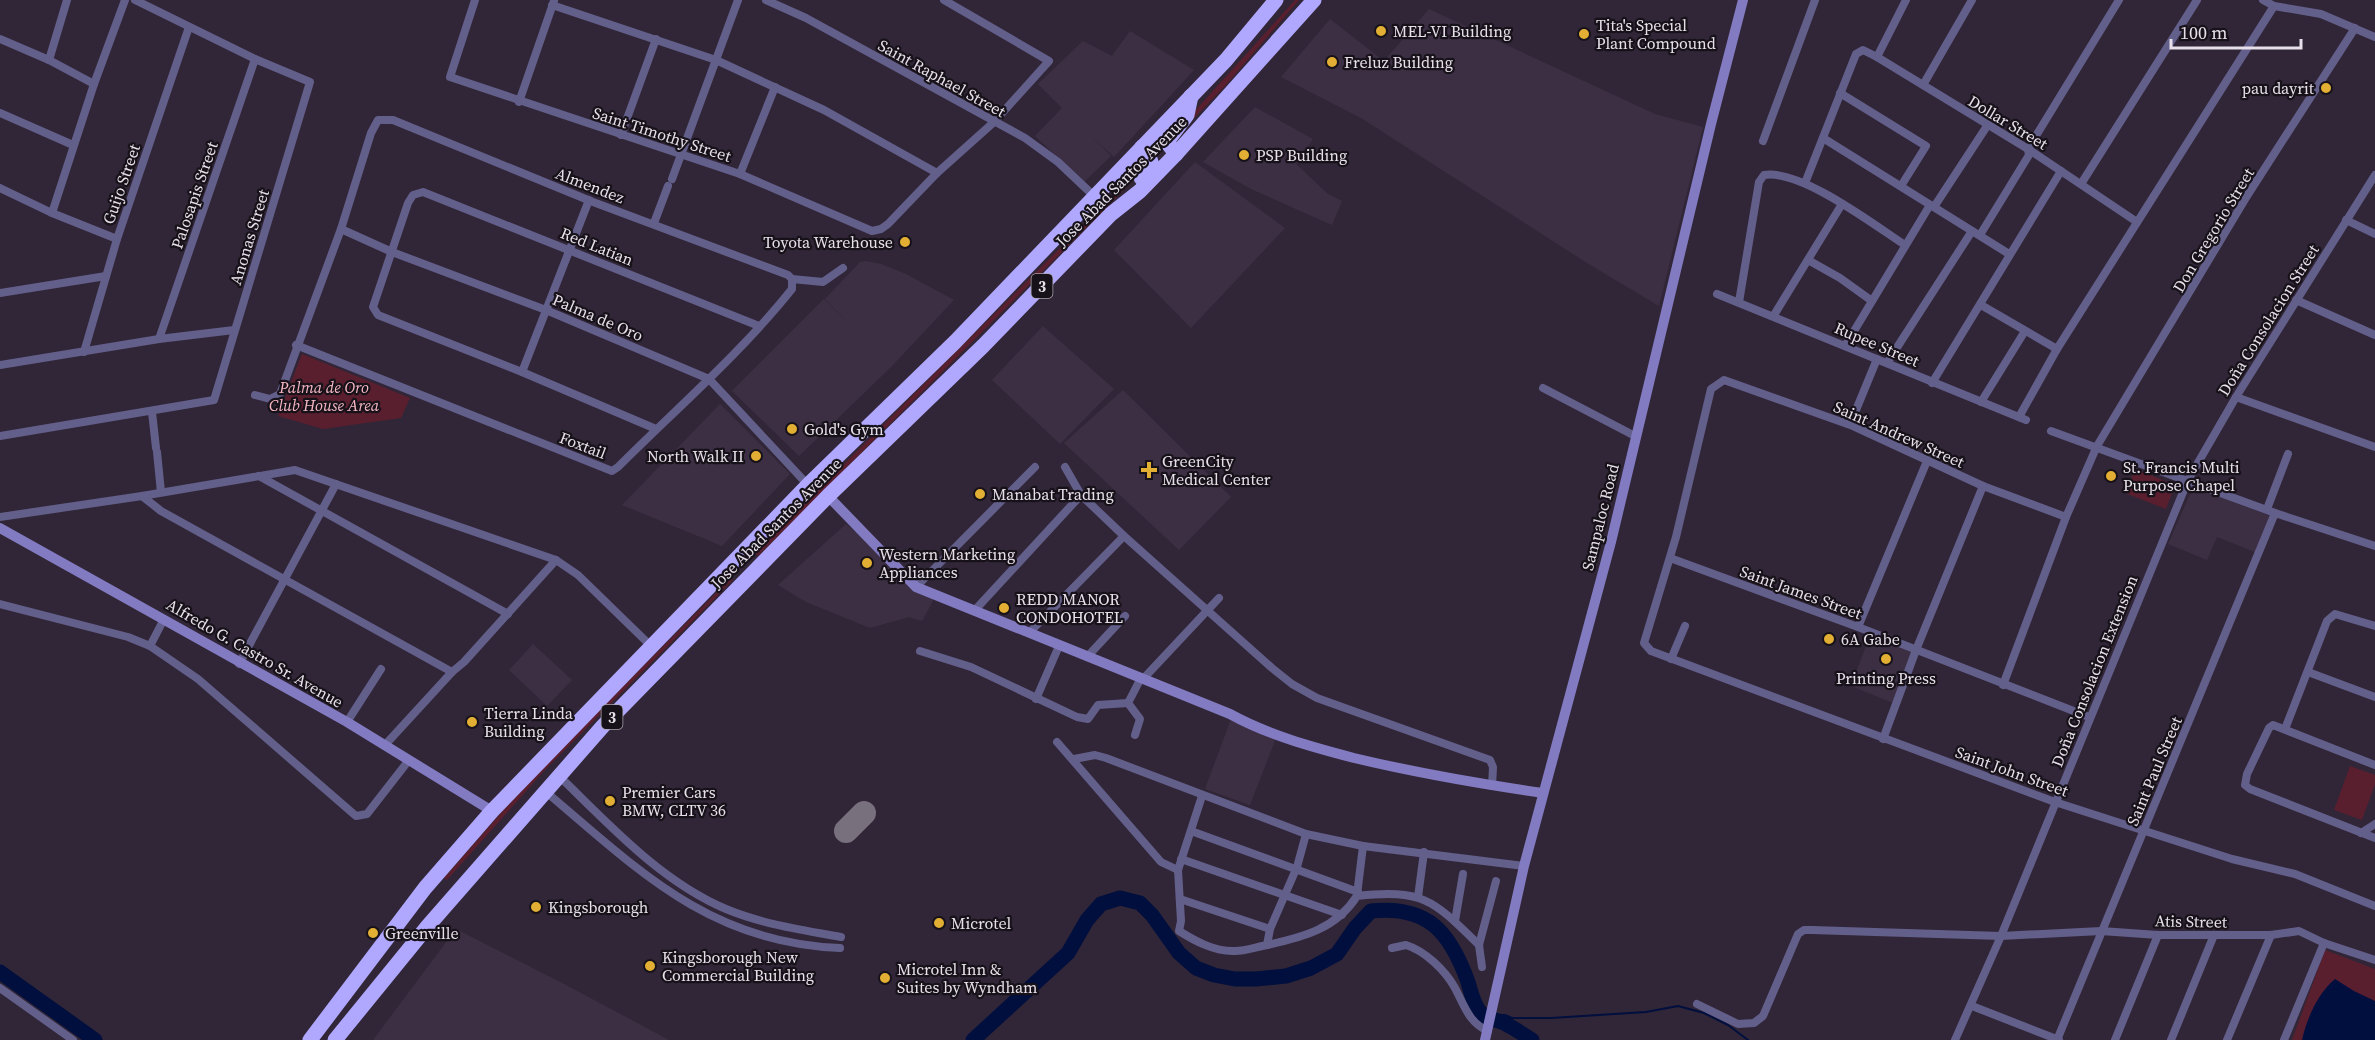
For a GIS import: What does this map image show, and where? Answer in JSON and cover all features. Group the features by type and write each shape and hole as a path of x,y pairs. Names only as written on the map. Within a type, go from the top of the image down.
{"highway":[{"name":"Jose Abad Santos Avenue","path":"310,1040 407,911 492,810 808,484 955,342 1226,60 1276,0"},
{"name":"Jose Abad Santos Avenue","path":"335,1040 427,927 603,726 744,580 983,346 1111,214 1140,191 1314,0"},
{"path":"1176,154 1169,145 1169,139 1187,115 1191,96"},
{"path":"1140,191 1137,184 1152,165 1142,147"},
{"path":"745,550 761,563"},
{"path":"727,569 744,580"},
{"path":"430,882 451,899"},
{"path":"407,911 427,927"}],"street":[{"path":"49,60 65,0"},
{"path":"52,213 73,145 125,0"},
{"path":"135,0 255,59"},
{"name":"Saint Timothy Street","path":"475,0 450,77 519,102 740,174 872,231 881,230 937,173"},
{"path":"654,223 738,0"},
{"name":"Saint Raphael Street","path":"766,0 806,18 1039,147 1094,196"},
{"path":"519,102 553,2 716,60 824,110 937,173 994,122 1049,61 944,0"},
{"name":"Sampaloc Road","path":"1487,1033 1503,952 1524,866 1611,542 1743,0"},
{"path":"1763,141 1815,0"},
{"path":"1877,57 1906,0"},
{"path":"1923,85 1972,0"},
{"path":"1887,363 2029,155 2028,149 2119,0"},
{"path":"2081,184 2197,0"},
{"path":"2263,0 2274,6 2321,14 2375,36"},
{"path":"1981,305 2057,349 2274,6"},
{"name":"Guijo Street","path":"84,352 117,239 189,27"},
{"name":"Don Gregorio Street","path":"2003,685 2066,517 2097,446 2247,196 2355,28"},
{"path":"0,39 49,60 94,84"},
{"path":"621,135 656,39"},
{"name":"Dollar Street","path":"1840,93 1856,54 1863,50 1986,126 2028,149 2137,222"},
{"name":"Anonas Street","path":"152,412 214,400 310,82 255,59"},
{"name":"Palosapis Street","path":"159,339 255,59"},
{"path":"740,174 775,87"},
{"path":"1805,183 1840,93 1926,146 1901,186"},
{"path":"0,113 73,145"},
{"name":"Almendez","path":"340,229 371,133 378,120 393,120 589,200 788,275 792,279 823,282 843,268"},
{"path":"1845,346 1905,245 1986,126"},
{"path":"1823,138 2009,254"},
{"path":"1932,383 2061,171"},
{"path":"1739,302 1759,182 1764,175 1773,174 1805,183 1905,245"},
{"name":"Doña Consolacion Street","path":"2188,480 2236,397 2375,175"},
{"path":"0,188 52,213 117,239"},
{"name":"Red Latian","path":"392,252 408,203 413,195 423,192 759,326"},
{"path":"522,372 589,200"},
{"path":"1774,315 1842,204"},
{"path":"2346,220 2375,234"},
{"path":"255,395 270,399 280,394 340,229"},
{"name":"Palma de Oro","path":"340,229 392,252 546,310 709,379 808,484"},
{"path":"392,252 373,307 378,315 522,372 656,429"},
{"path":"1808,260 1840,278 1872,301"},
{"path":"0,294 106,276"},
{"name":"Foxtail","path":"297,345 612,471 709,379 759,326 792,289 792,279"},
{"name":"Rupee Street","path":"1717,294 1774,315 1932,383 2022,418 2057,349"},
{"path":"2296,300 2375,335"},
{"path":"0,365 159,339 234,330"},
{"path":"1981,402 2025,331"},
{"path":"1856,410 1877,359"},
{"name":"Saint Andrew Street","path":"1670,558 1711,389 1719,381 1727,380 1852,426 1983,486 2066,517"},
{"path":"1543,387 1635,436"},
{"path":"2236,397 2375,447"},
{"path":"0,436 152,412 161,492"},
{"path":"2051,431 2275,513 2375,546"},
{"path":"2267,509 2288,454"},
{"path":"1858,627 1927,461"},
{"path":"916,587 1035,466"},
{"path":"1065,467 1081,495 1124,536 1272,668 1302,691 1490,760 1493,767 1492,786"},
{"path":"0,517 295,470 556,560 578,575 651,646"},
{"path":"260,476 508,614"},
{"name":"Doña Consolacion Extension","path":"1955,1040 1972,1006 2188,480"},
{"path":"239,663 285,582 336,484"},
{"path":"1884,739 1916,650 1983,486"},
{"path":"975,610 1081,495"},
{"path":"142,496 161,512 452,672"},
{"path":"828,496 916,587 1230,714 1251,726 1321,750 1398,769 1543,793"},
{"name":"Saint Paul Street","path":"2058,1040 2100,931 2275,513"},
{"name":"Alfredo G. Castro Sr. Avenue","path":"0,528 347,722 492,810"},
{"path":"1029,633 1124,536"},
{"name":"Saint James Street","path":"1670,558 1858,627 2089,717"},
{"name":"Saint John Street","path":"1670,558 1645,639 1645,646 1651,651 2055,802 2232,859 2295,874 2375,906"},
{"path":"385,745 556,560"},
{"path":"1128,703 1142,678 1219,598"},
{"path":"0,604 128,637 150,646 198,679 356,816 367,814 409,760"},
{"path":"2285,729 2327,621 2335,614 2375,626"},
{"path":"1087,657 1125,616"},
{"path":"150,646 164,619"},
{"path":"1671,659 1685,626"},
{"path":"1036,699 1059,646"},
{"path":"920,651 971,667 1077,717 1088,719 1098,705 1128,703"},
{"path":"347,722 381,669"},
{"path":"2308,672 2375,697"},
{"path":"1128,703 1140,719 1135,735"},
{"path":"2375,765 2273,725 2269,728 2247,774 2245,785 2250,789 2375,838"},
{"path":"1057,741 1161,862 1178,870"},
{"path":"1074,759 1095,755 1106,758 1306,834 1363,846 1524,866"},
{"path":"559,776 636,849 680,884 705,899 768,923 841,937"},
{"path":"545,791 657,884 707,915 764,936 791,943 840,948"},
{"path":"1202,796 1178,870 1179,931 1195,941 1234,951 1268,945 1315,932 1342,915 1358,894 1363,846"},
{"path":"2361,832 2375,824"},
{"path":"1191,831 1297,867 1358,894 1418,897 1442,909 1479,945"},
{"path":"1268,945 1270,929 1282,896 1297,867 1306,834"},
{"path":"628,860 636,849"},
{"path":"1418,897 1424,852"},
{"path":"1181,859 1342,915"},
{"path":"1455,921 1463,874"},
{"path":"1482,967 1479,945 1496,881"},
{"path":"1180,899 1270,929"},
{"path":"764,936 768,923"},
{"name":"Atis Street","path":"1697,1004 1738,1024 1754,1023 1763,1016 1798,934 1804,930 1833,929 2001,936 2100,931 2214,936 2271,935 2299,931 2324,943 2375,960"},
{"path":"2115,1040 2158,935"},
{"path":"2227,1040 2271,935"},
{"path":"2171,1040 2214,936"},
{"path":"2284,1040 2324,943"},
{"path":"1392,948 1406,945 1431,960 1449,979 1475,1023 1487,1033"},
{"path":"0,988 73,1040"},
{"path":"1972,1006 2058,1040"}],"shaded area":[{"path":"1429,9 1655,114 1703,127 1659,306 1587,263 1361,118 1281,77 1330,19 1384,61"},
{"path":"1130,31 1194,70 1114,157 1091,136 1111,156 1084,182 1035,136 1062,108 1038,84 1083,41 1112,56"},
{"path":"1255,107 1313,139 1296,164 1328,194 1342,201 1332,225 1251,189 1203,162"},
{"path":"1195,162 1285,228 1191,328 1114,250"},
{"path":"866,261 906,274 954,300 892,366 799,456 732,391 824,299 852,326 825,299 860,262"},
{"path":"1043,326 1114,389 1060,444 992,380"},
{"name":"GreenCity Medical Center","path":"1123,390 1231,497 1179,550 1064,443"},
{"name":"North Walk II","path":"720,404 790,474 722,546 622,505"},
{"path":"2198,489 2270,516 2255,552 2217,537 2207,560 2168,544 2191,492"},
{"path":"846,524 935,597 922,621 909,617 870,628 806,602 778,585"},
{"path":"1870,635 1913,651 1893,703 1851,686"},
{"path":"533,644 572,680 547,706 509,670"},
{"path":"1231,719 1276,738 1250,805 1205,789"},
{"path":"456,929 566,985 669,1040 373,1040"},
{"path":"2335,979 2375,1001 2375,1040 2302,1040 2314,1007 2323,991"}],"green space":[{"path":"1295,0 1299,0 1226,85 1173,140 1192,114"},
{"path":"1145,163 1147,166 1123,191 758,556 755,553"},
{"name":"Palma de Oro Club House Area","path":"302,354 410,398 401,418 323,429 278,416"},
{"path":"2135,469 2175,485 2166,509 2125,493"},
{"path":"731,578 733,580 544,771 447,880 444,878 528,782"},
{"path":"2350,766 2375,775 2375,784 2362,820 2334,810"},
{"path":"2325,950 2375,969 2375,1040 2292,1040"}],"waterway":[{"path":"973,1040 1068,953 1087,920 1101,904 1120,898 1140,903 1152,915 1179,953 1196,968 1214,975 1235,979 1286,976 1311,968 1337,954 1355,928 1371,911 1391,910 1408,913 1422,918 1444,936 1461,964 1473,1000 1480,1012 1488,1018 1508,1025 1532,1040"},
{"path":"0,972 95,1040"},
{"path":"1495,1015 1512,1018 1551,1018 1646,1012 1678,1006 1704,1013 1728,1025 1748,1040"}],"taxiway":[{"path":"846,831 864,813"}],"place":[{"name":"MEL-VI Building","path":"1381,31"},
{"name":"Tita's Special Plant Compound","path":"1584,34"},
{"name":"Freluz Building","path":"1332,62"},
{"name":"pau dayrit","path":"2326,88"},
{"name":"PSP Building","path":"1244,155"},
{"name":"Toyota Warehouse","path":"905,242"},
{"name":"Gold's Gym","path":"792,429"},
{"name":"North Walk II","path":"756,456"},
{"name":"GreenCity Medical Center","path":"1149,470"},
{"name":"St. Francis Multi Purpose Chapel","path":"2111,476"},
{"name":"Manabat Trading","path":"980,494"},
{"name":"Western Marketing Appliances","path":"867,563"},
{"name":"REDD MANOR CONDOHOTEL","path":"1004,608"},
{"name":"6A Gabe","path":"1829,639"},
{"name":"Printing Press","path":"1886,659"},
{"name":"Tierra Linda Building","path":"472,722"},
{"name":"Premier Cars BMW, CLTV 36","path":"610,801"},
{"name":"Kingsborough","path":"536,907"},
{"name":"Microtel","path":"939,923"},
{"name":"Greenville","path":"373,933"},
{"name":"Kingsborough New Commercial Building","path":"650,966"},
{"name":"Microtel Inn & Suites by Wyndham","path":"885,978"}]}
